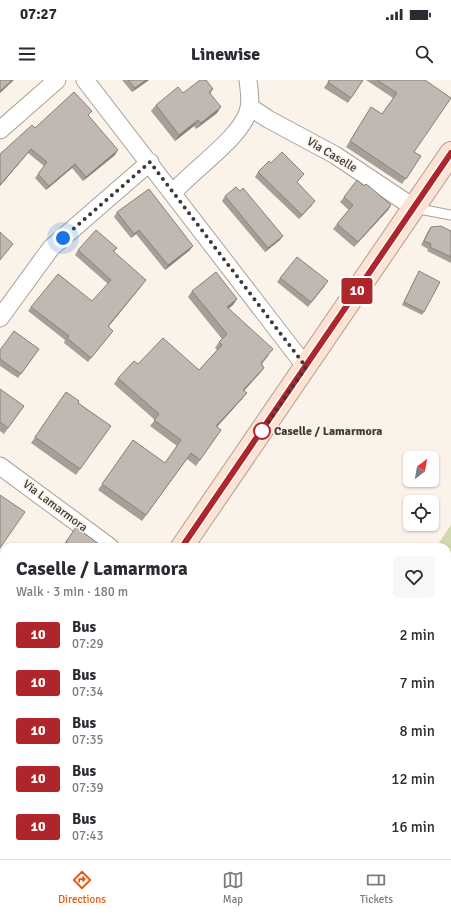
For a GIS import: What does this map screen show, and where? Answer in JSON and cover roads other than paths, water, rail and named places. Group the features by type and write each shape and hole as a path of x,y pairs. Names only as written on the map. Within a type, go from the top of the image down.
{"main road":[{"path":"185,543 306,367 413,207 451,154"}],"street":[{"path":"0,130 57,80"},
{"path":"85,80 150,162 306,367"},
{"path":"173,193 237,131 247,117 250,106 248,80"},
{"name":"Via Caselle","path":"250,106 268,119 335,155 413,207"},
{"path":"0,318 51,248 150,162"},
{"name":"Via Lamarmora","path":"0,466 105,543"}],"lane":[{"path":"413,207 451,215"}],"place":[{"name":"Caselle / Lamarmora","path":"262,431"}]}
